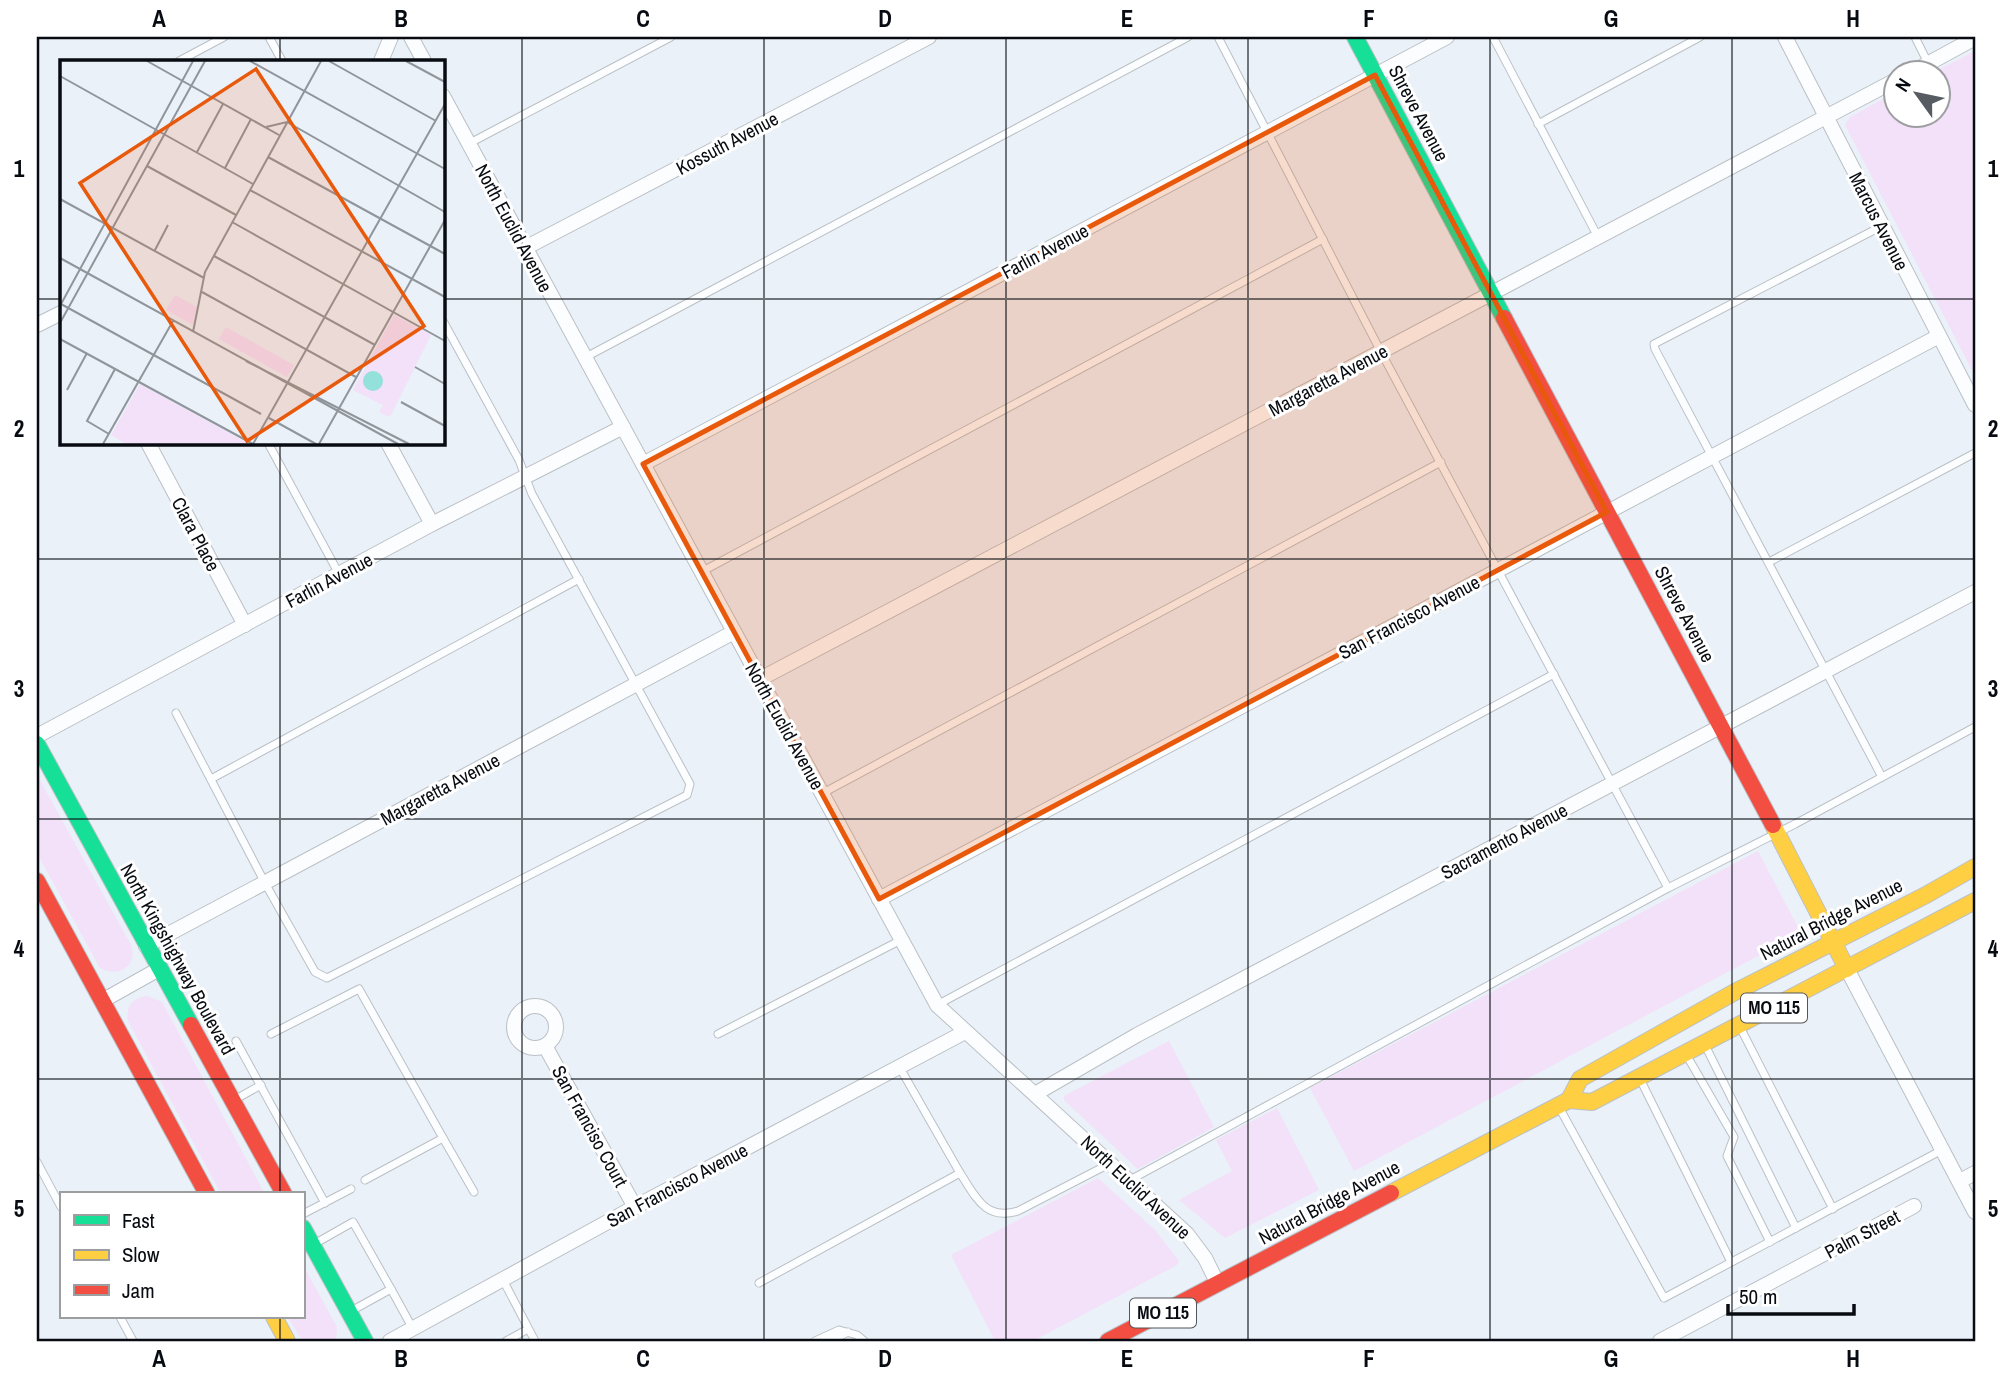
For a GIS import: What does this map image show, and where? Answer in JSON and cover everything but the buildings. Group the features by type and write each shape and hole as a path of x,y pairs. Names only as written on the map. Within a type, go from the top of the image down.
{"main road":[{"name":"Shreve Avenue","path":"1355,37 1839,955"},
{"name":"North Kingshighway Boulevard","path":"37,744 283,1192"},
{"name":"Natural Bridge Avenue","path":"1108,1341 1564,1103 1592,1102 1740,1026 1926,895 1975,867"},
{"path":"37,881 206,1192"},
{"name":"Natural Bridge Avenue","path":"1564,1103 1580,1079 1732,993 1839,955 1975,901"},
{"path":"1696,1048 1718,1025 1839,955"},
{"path":"304,1230 365,1341"},
{"path":"275,1318 287,1341"}],"street":[{"path":"382,60 391,37"},
{"path":"411,37 423,60"},
{"name":"Kossuth Avenue","path":"526,248 929,37"},
{"name":"Farlin Avenue","path":"643,464 1447,37"},
{"name":"Marcus Avenue","path":"1785,37 1975,405"},
{"path":"1934,60 1975,38"},
{"name":"Margaretta Avenue","path":"760,679 1882,87"},
{"name":"North Euclid Avenue","path":"445,105 526,248 936,1005 1130,1180 1197,1246 1218,1284"},
{"path":"37,325 60,314"},
{"name":"San Francisco Avenue","path":"879,899 1939,335"},
{"name":"Farlin Avenue","path":"37,736 432,524 622,427"},
{"name":"Clara Place","path":"149,444 245,625"},
{"path":"389,444 432,524"},
{"name":"Sacramento Avenue","path":"1035,1094 1137,1035 1975,592"},
{"name":"Margaretta Avenue","path":"146,946 734,632"},
{"name":"Shreve Avenue","path":"1839,955 1975,1212"},
{"path":"102,1001 159,969"},
{"name":"San Francisco Avenue","path":"390,1341 635,1206 965,1032"},
{"name":"San Franciso Court","path":"545,1046 635,1206"},
{"path":"1959,1181 1975,1173"},
{"name":"Palm Street","path":"1660,1341 1914,1206"}],"lane":[{"path":"181,60 224,37"},
{"path":"269,37 281,60"},
{"path":"469,144 671,37"},
{"path":"585,358 1188,37"},
{"path":"1218,37 1381,352 1668,888"},
{"path":"1493,37 1598,237"},
{"path":"1538,124 1700,37"},
{"path":"1915,37 1926,60"},
{"path":"1882,226 1654,344 1882,777"},
{"path":"701,572 1323,239"},
{"path":"176,713 315,972 327,978 687,795 690,784 532,494 519,460 444,323"},
{"path":"269,444 340,574"},
{"path":"1769,562 1975,453"},
{"path":"822,794 1441,463"},
{"path":"211,779 579,579"},
{"path":"936,1005 1554,674"},
{"path":"1130,1180 1668,888 1975,727"},
{"path":"718,1034 901,940"},
{"path":"271,1034 359,989 474,1192"},
{"path":"1740,1026 1833,1209"},
{"path":"236,1041 325,1203"},
{"path":"1696,1048 1796,1228"},
{"path":"1696,1048 1734,1137 1727,1156 1770,1242"},
{"path":"900,1068 980,1204 990,1211 1006,1215 1018,1211 1111,1163"},
{"path":"1639,1077 1731,1262"},
{"path":"233,1101 261,1085"},
{"path":"1564,1103 1664,1298 1943,1150"},
{"path":"365,1180 443,1138"},
{"path":"37,1161 60,1205"},
{"path":"759,1283 961,1173"},
{"path":"304,1214 351,1189"},
{"path":"312,1245 353,1222 413,1329"},
{"path":"503,1279 535,1341"},
{"path":"349,1312 391,1289"},
{"path":"121,1318 133,1341"},
{"path":"506,1341 528,1329"},
{"path":"815,1341 839,1330 849,1332 864,1341"},
{"path":"830,1341 849,1332"}],"highlighted area":[{"path":"1375,75 1607,512 879,899 643,464"}],"shaded area":[{"path":"1975,51 1975,376 1845,125 1850,117 1882,100 1882,130 1952,130 1952,63"},
{"path":"37,775 131,945 132,959 129,965 120,971 100,968 37,853"},
{"path":"1758,851 1801,933 1354,1171 1310,1088"},
{"path":"147,996 162,1002 264,1192 220,1192 128,1021 128,1011 137,999"},
{"path":"1169,1041 1214,1127 1138,1169 1064,1100 1064,1096"},
{"path":"1277,1108 1319,1190 1225,1238 1179,1200 1232,1171 1216,1140"},
{"path":"1098,1178 1155,1230 1179,1261 1177,1265 1033,1341 995,1341 951,1255"},
{"path":"304,1267 337,1327 336,1341 302,1341 289,1318 304,1318"}],"traffic: fast":[{"path":"1355,37 1504,318"},
{"path":"37,744 191,1025"},
{"path":"304,1230 365,1341"}],"traffic: slow":[{"path":"1773,825 1847,969"},
{"path":"1569,1100 1580,1079 1733,993 1926,895 1975,867"},
{"path":"1391,1193 1569,1100 1592,1102 1975,901"},
{"path":"275,1318 287,1341"}],"traffic: jam":[{"path":"1504,318 1773,825"},
{"path":"37,881 206,1192"},
{"path":"191,1025 283,1192"},
{"path":"1108,1341 1391,1193"}]}
